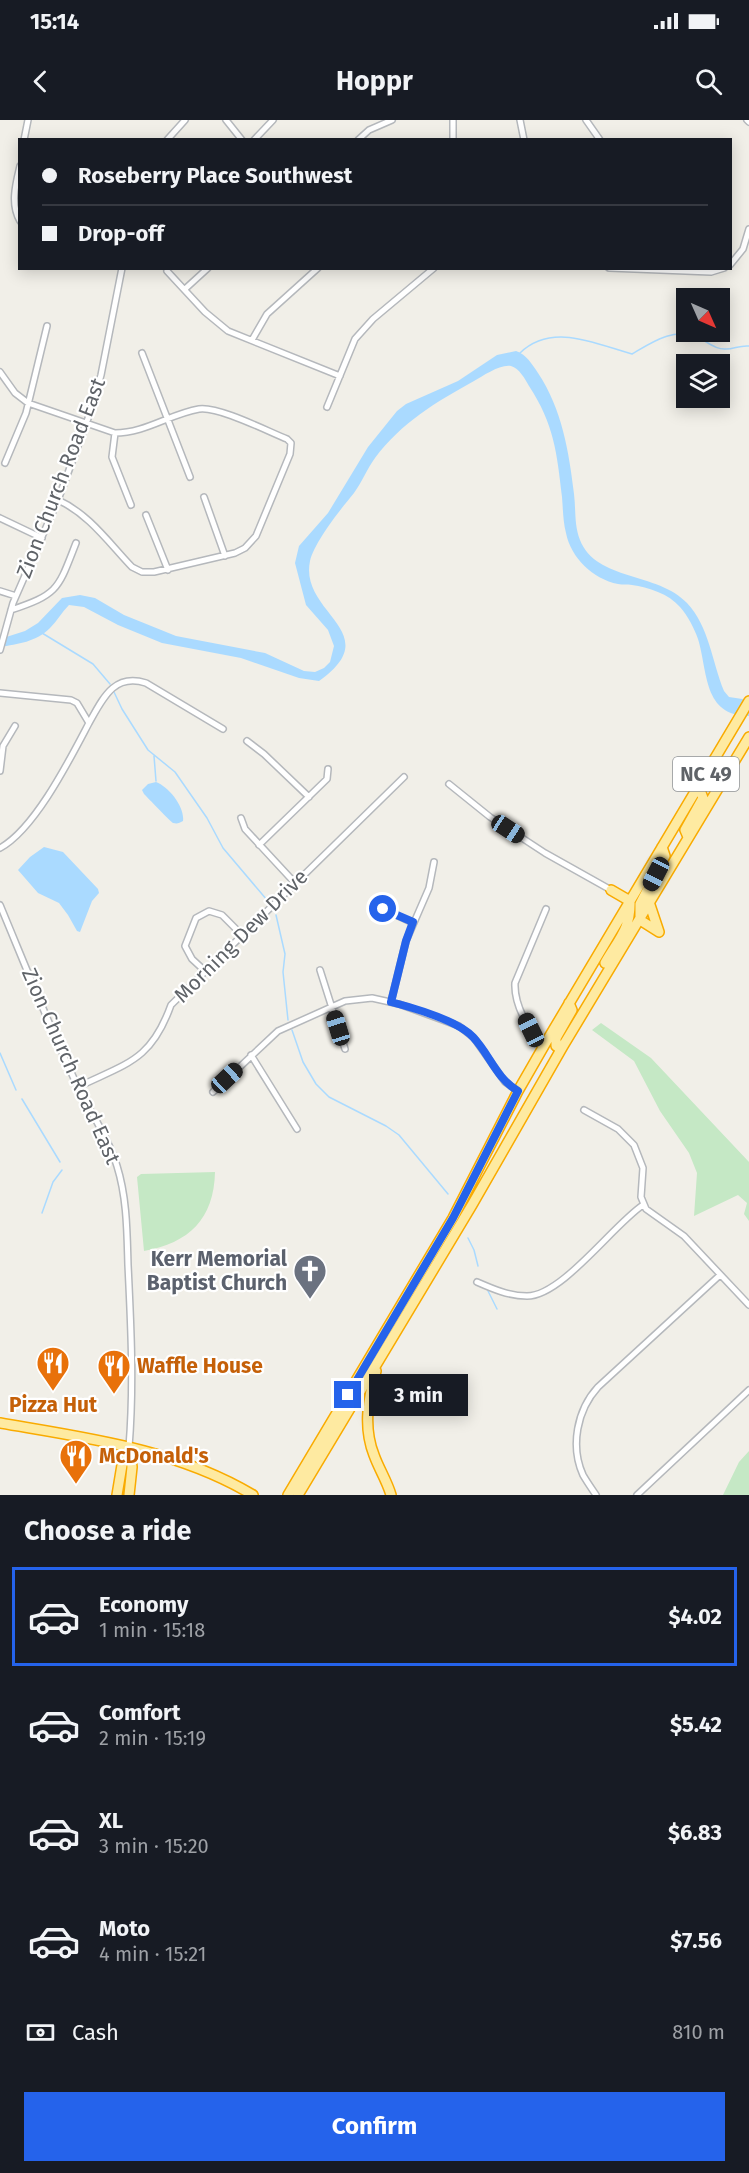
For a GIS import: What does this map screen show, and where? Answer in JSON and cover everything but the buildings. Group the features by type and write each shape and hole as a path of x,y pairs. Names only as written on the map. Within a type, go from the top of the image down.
{"highway":[{"name":"NC 49","path":"288,1495 453,1218 518,1091 545,1044 749,701"},
{"name":"NC 49","path":"298,1495 483,1186 561,1049 749,737"},
{"path":"688,837 685,830 703,798 700,790 697,789"},
{"path":"649,902 659,932 640,920 640,904 665,856 662,847"},
{"path":"609,969 605,963 627,926 630,916 630,901 611,890"},
{"path":"611,890 622,913"},
{"path":"561,1049 556,1046 556,1038 572,1010 569,1003"},
{"path":"380,1359 369,1397 368,1429 375,1458 391,1495"},
{"path":"0,1424 154,1452 222,1478 253,1495"},
{"path":"117,1495 122,1465 129,1447"},
{"path":"129,1447 132,1467 129,1495"}],"street":[{"path":"24,138 28,120"},
{"path":"168,138 185,120"},
{"path":"226,120 240,138"},
{"path":"256,138 273,120"},
{"path":"360,138 369,130 392,120"},
{"path":"453,120 453,138"},
{"path":"520,120 524,138"},
{"path":"586,120 599,138"},
{"path":"18,174 15,187 15,209 18,216"},
{"path":"732,263 743,249 749,229"},
{"name":"Zion Church Road East","path":"0,651 16,596 58,500 86,424 101,375 122,270"},
{"path":"185,289 206,270"},
{"path":"252,340 267,314 316,270"},
{"path":"327,407 355,339 373,319 432,270"},
{"path":"660,270 711,272 718,270"},
{"path":"167,271 205,312 228,331 340,376"},
{"path":"5,463 28,403 47,327"},
{"path":"142,353 190,477"},
{"path":"0,372 15,393 28,403 115,433 129,433 168,419 208,409 287,439 291,443 290,454 256,536 245,548 225,556 168,570 147,573 132,567 87,519 68,504 58,500"},
{"path":"115,433 112,457 131,505"},
{"path":"204,497 225,556"},
{"path":"146,515 168,570"},
{"path":"0,518 42,538"},
{"path":"11,610 34,603 58,586 76,543"},
{"path":"0,591 16,596"},
{"path":"0,848 19,834 32,819 111,689 122,681 135,680 146,683 224,729"},
{"path":"0,693 71,700 77,703 89,723"},
{"path":"0,771 3,746 15,726"},
{"path":"247,741 309,797"},
{"path":"259,845 327,779 328,770"},
{"name":"Morning Dew Drive","path":"78,1087 138,1058 153,1043 171,1005 404,777"},
{"path":"449,784 490,817 536,847 611,890"},
{"path":"241,818 245,829 295,883"},
{"path":"391,1002 406,941 429,888 434,862"},
{"name":"Zion Church Road East","path":"0,905 78,1087 113,1154 120,1174 125,1208 132,1339 133,1389 129,1447"},
{"path":"383,909 413,922"},
{"path":"545,1044 531,1030 519,1005 515,983 546,909"},
{"path":"205,971 192,959 185,946 196,918 209,911 222,915 242,935"},
{"path":"320,970 345,1049"},
{"path":"213,1092 278,1031 332,1006 356,999 372,998 447,1020 466,1031 481,1046 498,1075 518,1091"},
{"path":"251,1055 297,1129"},
{"path":"585,1110 618,1129 634,1145 643,1167 642,1204 684,1236 749,1305"},
{"path":"477,1282 508,1294 529,1296 537,1293 566,1276 642,1204"},
{"path":"596,1495 584,1475 578,1456 579,1424 584,1405 598,1387 720,1275"},
{"path":"637,1495 749,1390"}],"green space":[{"path":"601,1023 651,1058 749,1162 749,1221 744,1214 747,1203 738,1195 694,1216 697,1173 689,1153 660,1111 634,1061 592,1030"},
{"path":"215,1172 210,1203 196,1226 174,1242 144,1251 137,1177 141,1174"},
{"path":"749,1451 749,1495 723,1495 739,1462"}],"water":[{"path":"516,351 526,357 538,373 559,416 570,462 577,529 580,540 588,553 599,563 660,586 675,593 687,603 705,633 724,691 729,697 749,700 749,716 734,714 723,709 715,700 706,678 696,635 686,614 675,602 651,589 609,581 592,572 578,559 565,529 558,466 549,426 526,380 519,371 511,366 492,371 446,397 420,414 396,434 375,458 357,489 322,535 310,561 310,579 316,595 344,635 345,649 338,664 319,681 299,678 241,658 162,643 118,625 84,607 69,605 45,633 26,642 0,647 0,639 25,631 38,623 62,598 80,595 95,598 124,615 176,636 265,653 304,671 315,672 324,668 330,662 334,646 328,630 306,605 295,563 299,546 328,513 368,447 397,411 406,404 458,381 497,355"},
{"path":"156,782 166,788 175,798 179,804 183,821 173,823 144,794 142,790 148,784"},
{"path":"44,847 63,852 98,889 99,893 92,901 80,932 77,931 59,903 38,893 18,870"}],"waterway":[{"path":"520,353 533,344 560,337 589,341 632,354 664,337 681,334 699,338 722,349 749,346"},
{"path":"42,633 93,664 110,684"},
{"path":"114,692 148,750 175,772 207,818 223,848 267,900"},
{"path":"154,756 156,781"},
{"path":"276,915 285,954 283,972 288,1020"},
{"path":"292,1030 303,1062 316,1084 329,1097 399,1135 448,1194"},
{"path":"0,1053 16,1090"},
{"path":"22,1099 60,1162"},
{"path":"42,1213 53,1182 62,1170"},
{"path":"468,1238 478,1266"},
{"path":"488,1291 497,1309"}],"place":[{"name":"Kerr Memorial Baptist Church","path":"310,1300"},
{"name":"Pizza Hut","path":"53,1392"},
{"name":"Waffle House","path":"114,1395"},
{"name":"McDonald's","path":"76,1485"}],"route":[{"path":"348,1395 453,1218 518,1091 498,1075 481,1046 459,1026 391,1002 413,922 383,909"}]}
